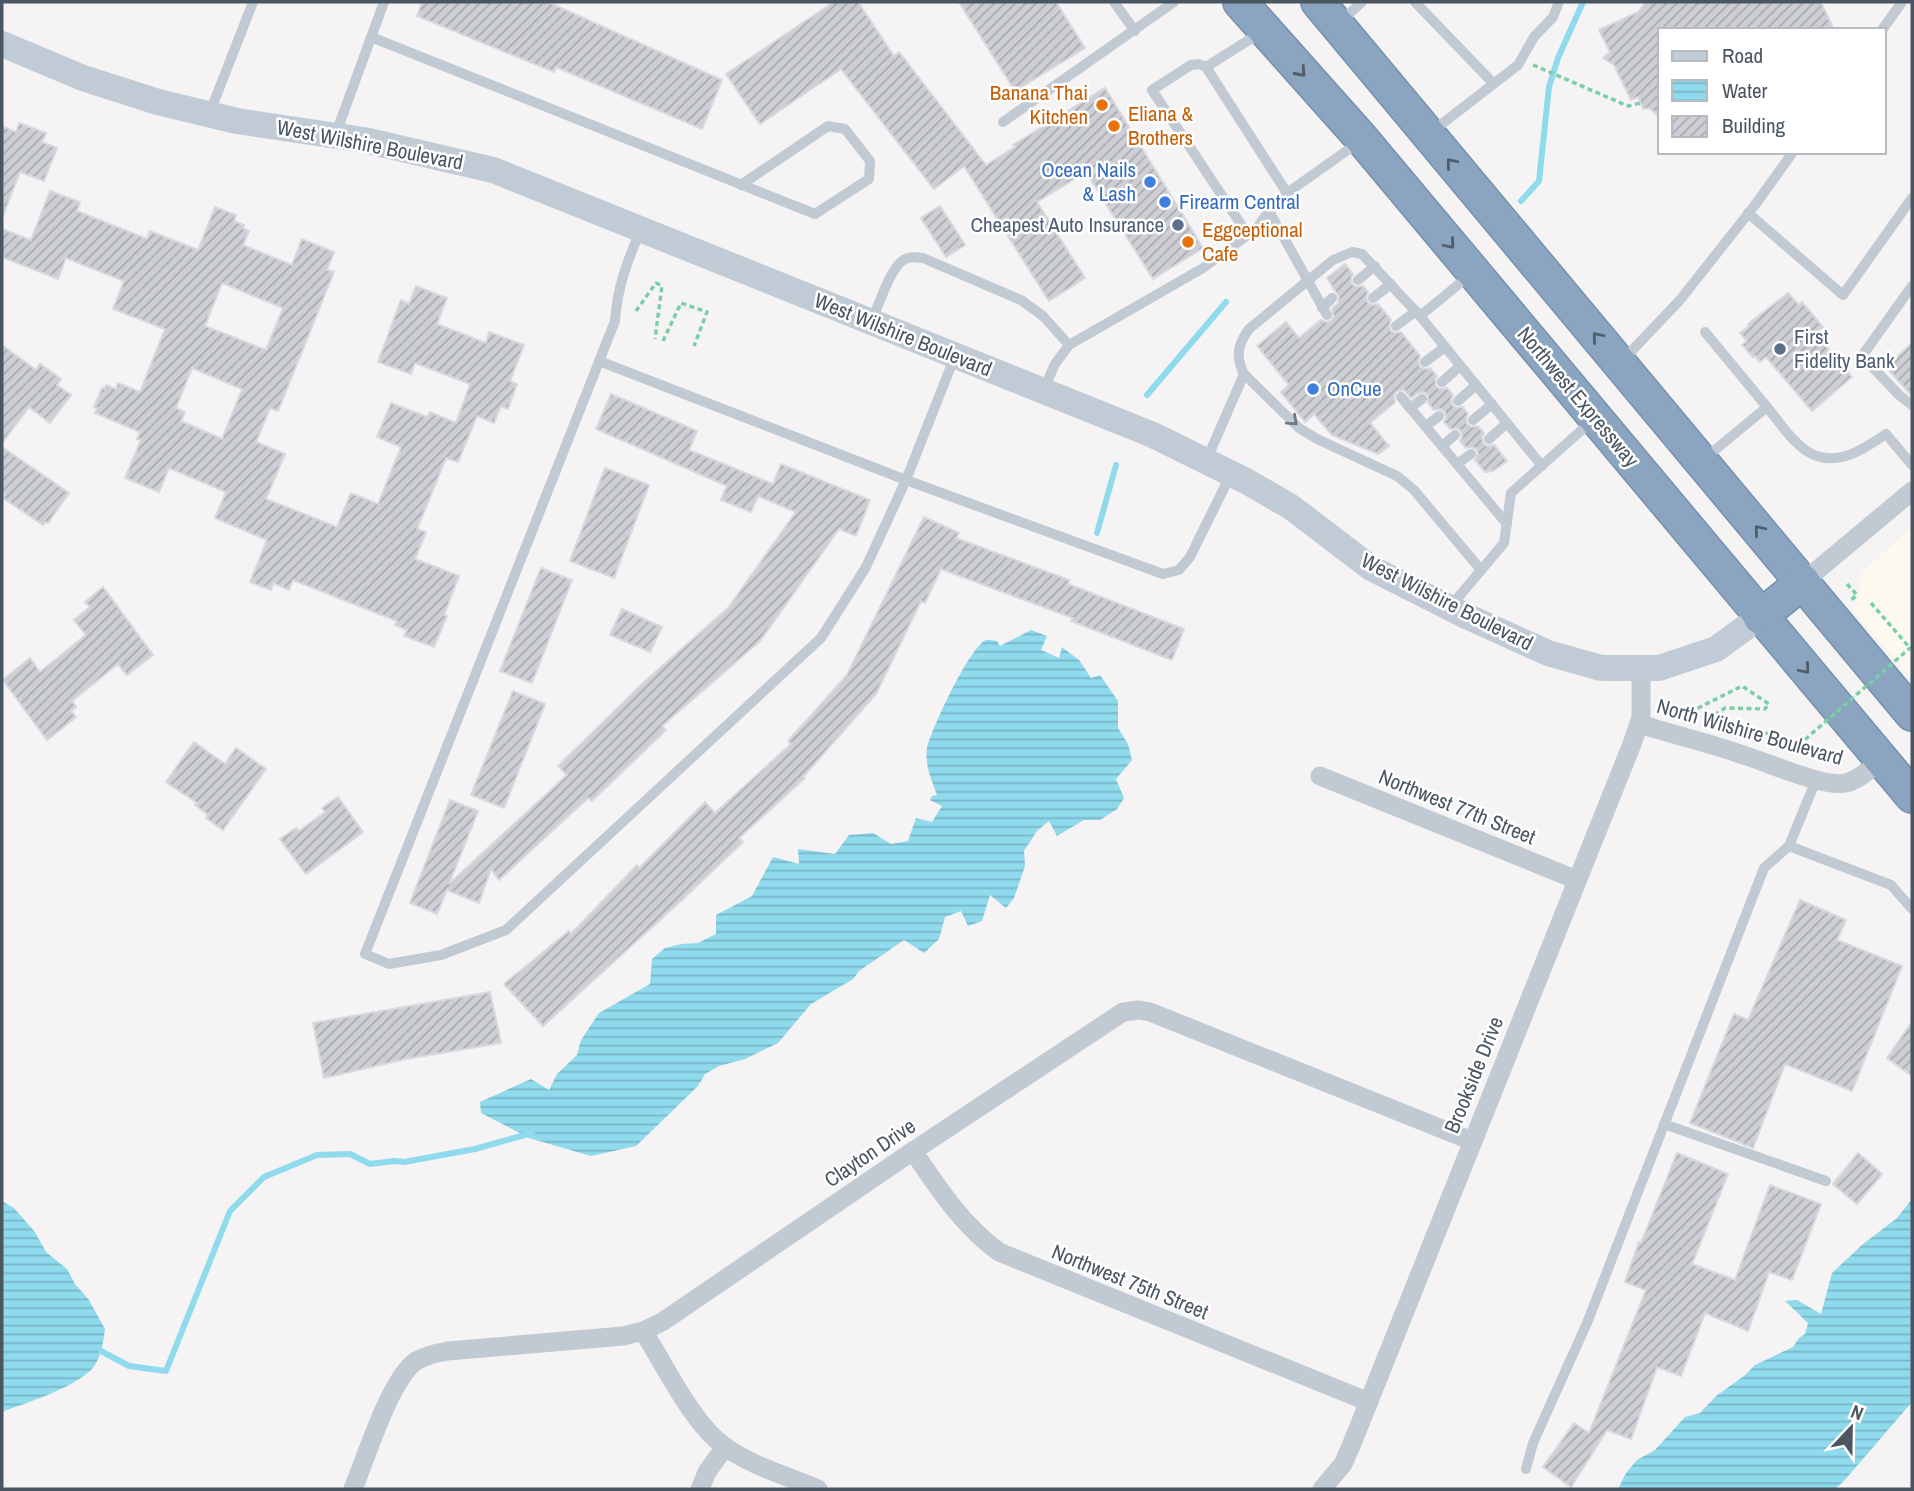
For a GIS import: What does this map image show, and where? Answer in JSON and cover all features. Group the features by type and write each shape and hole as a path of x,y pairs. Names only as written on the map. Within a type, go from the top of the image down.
{"highway":[{"name":"Northwest Expressway","path":"1240,2 1362,139 1912,796"},
{"path":"1328,13 1912,714"},
{"path":"1760,617 1803,582"}],"main road":[{"name":"West Wilshire Boulevard","path":"2,44 83,78 158,102 237,121 420,152 494,170 1153,435 1292,507 1371,568 1548,653 1601,668 1641,669 1674,664 1716,649 1760,617"}],"street":[{"path":"1803,582 1912,491"},
{"name":"Brookside Drive","path":"1322,1489 1343,1464 1369,1402 1640,724 1641,669"},
{"name":"North Wilshire Boulevard","path":"1640,724 1742,754 1816,780 1846,783 1882,760"},
{"name":"Northwest 77th Street","path":"1320,776 1577,880"},
{"name":"Clayton Drive","path":"353,1489 398,1383 414,1363 428,1355 596,1340 643,1331 662,1322 1123,1012 1150,1012 1472,1141"},
{"name":"Northwest 75th Street","path":"913,1151 953,1210 982,1240 999,1252 1369,1402"},
{"path":"643,1331 699,1420 724,1447 818,1489"},
{"path":"700,1489 707,1472 724,1447"}],"lane":[{"path":"209,115 253,2"},
{"path":"335,136 384,2"},
{"path":"1114,2 1135,31"},
{"path":"1003,122 1174,2"},
{"path":"1328,13 1362,2"},
{"path":"1415,2 1493,83"},
{"path":"1428,135 1518,65 1534,37 1553,17 1559,2"},
{"path":"1883,28 1902,2"},
{"path":"1206,67 1264,30"},
{"path":"371,37 815,214 869,179 870,161 845,129 828,126 741,184"},
{"path":"1248,235 1152,90 1191,65 1206,67 1287,193"},
{"path":"1043,391 1055,364 1069,345 1203,268 1257,228 1287,193 1362,139"},
{"path":"1619,364 1680,300 1792,154"},
{"path":"1748,213 1843,295 1912,198"},
{"path":"1269,211 1325,311 1332,298"},
{"path":"641,229 624,270 616,301 615,321 365,954 389,964 441,955 506,930 821,638 866,567 906,480 955,356"},
{"path":"1481,570 1414,490 1397,475 1317,439 1299,428 1244,374 1238,363 1240,342 1249,329 1333,260 1352,252 1362,254 1418,313 1542,466"},
{"path":"871,322 901,262 911,257 923,258 1021,300 1043,316 1069,345"},
{"path":"1358,280 1376,266"},
{"path":"1396,326 1473,272"},
{"path":"1373,298 1391,284"},
{"path":"1912,286 1862,356 1912,405"},
{"path":"1705,332 1805,450 1831,458 1848,457 1863,451 1886,434 1912,465"},
{"path":"1425,362 1445,347"},
{"path":"599,361 906,480 1163,574 1179,570 1190,557 1231,474"},
{"path":"1442,382 1460,366"},
{"path":"1206,461 1244,374"},
{"path":"1458,401 1476,385"},
{"path":"1401,397 1507,524"},
{"path":"1410,408 1422,399"},
{"path":"1473,420 1492,404"},
{"path":"1701,462 1767,407"},
{"path":"1426,426 1439,416"},
{"path":"1450,608 1504,543 1511,494 1595,418"},
{"path":"1489,439 1507,424"},
{"path":"1442,446 1455,435"},
{"path":"1457,464 1471,454"},
{"path":"1526,1469 1534,1443 1587,1323 1764,868 1789,846 1816,780"},
{"path":"1789,846 1891,885 1912,909"},
{"path":"1664,1124 1825,1181"}],"path":[{"path":"1537,67 1628,106 1641,103"},
{"path":"636,311 656,283 663,286 655,339"},
{"path":"663,341 681,303 707,312 694,346"},
{"path":"1847,584 1857,595 1847,603"},
{"path":"1666,710 1690,712 1742,686 1769,704 1765,709 1725,708 1716,714 1716,719 1801,743 1911,649 1871,603"}],"shaded area":[{"path":"1912,527 1912,678 1853,611 1858,600 1862,572"}],"water":[{"path":"1031,630 1047,636 1041,650 1059,658 1062,647 1079,660 1091,678 1100,675 1118,701 1118,728 1128,744 1132,760 1116,779 1124,798 1117,809 1100,820 1084,820 1057,836 1049,821 1037,831 1024,851 1025,866 1014,898 1006,908 990,895 982,921 968,926 961,911 945,917 939,939 924,953 904,940 859,971 853,979 811,1004 778,1043 705,1074 698,1086 636,1146 591,1156 529,1138 481,1113 480,1102 531,1079 549,1090 557,1074 577,1055 581,1040 599,1013 650,984 652,959 665,948 698,943 716,934 716,915 752,896 773,857 799,864 798,849 835,854 849,835 873,833 891,844 908,841 916,818 932,822 942,806 930,800 937,795 926,754 952,690 971,657 986,640 997,641 1000,646"},
{"path":"1912,1199 1912,1402 1843,1482 1835,1489 1618,1489 1637,1460 1655,1450 1685,1417 1700,1413 1716,1396 1755,1365 1793,1347 1805,1334 1808,1323 1785,1301 1797,1300 1821,1314 1832,1273 1863,1244 1897,1218"},
{"path":"2,1201 14,1208 35,1232 46,1252 67,1269 105,1329 101,1351 91,1370 49,1394 2,1412"}],"building":[{"path":"422,2 548,2 722,80 702,129 556,67 554,72 417,16"},
{"path":"834,2 858,2 894,56 899,52 986,165 1015,147 1013,145 1105,88 1203,248 1153,279 1086,172 1037,202 1085,278 1049,301 964,166 934,189 841,69 760,124 726,74"},
{"path":"959,2 1056,2 1085,48 1015,91"},
{"path":"1646,2 1821,2 1833,28 1658,28 1658,115 1649,108 1643,109 1638,97 1631,100 1614,65 1603,58 1610,52 1599,30 1638,12"},
{"path":"19,123 46,133 42,142 57,148 44,181 20,172 3,216 2,126 16,132"},
{"path":"50,191 80,202 77,211 147,239 150,231 198,250 215,207 236,215 234,221 244,225 243,228 249,231 243,245 292,265 302,239 334,252 327,270 334,272 278,411 270,408 256,442 285,454 266,499 337,527 351,493 378,504 401,447 377,437 391,403 427,417 430,412 456,423 470,384 415,363 411,374 378,362 401,300 409,304 416,286 447,298 437,324 486,343 489,332 524,345 510,381 517,384 508,409 501,406 494,423 477,416 458,462 446,458 417,529 426,532 415,559 459,576 434,647 404,636 407,630 395,625 397,621 293,580 289,590 273,583 271,590 250,582 267,540 215,518 226,492 169,468 159,492 125,478 141,440 137,439 140,432 95,413 97,408 94,407 106,385 116,389 118,383 140,392 165,329 113,309 124,281 66,258 58,279 2,257 2,229 31,240","holes":["222,283 283,308 266,350 205,326","192,368 242,389 222,439 181,421 185,412 176,408"]},
{"path":"940,206 965,245 946,257 921,218"},
{"path":"1345,264 1353,274 1352,284 1356,287 1363,286 1368,292 1368,303 1378,304 1391,320 1391,331 1401,332 1420,356 1420,367 1430,368 1437,376 1436,386 1440,389 1447,388 1453,395 1452,405 1456,408 1463,407 1468,414 1467,424 1471,427 1478,426 1484,433 1483,443 1487,446 1494,445 1507,461 1493,471 1485,472 1475,460 1477,449 1466,448 1460,441 1461,431 1457,428 1450,429 1444,422 1445,412 1441,409 1434,410 1424,392 1411,398 1404,390 1397,391 1394,395 1395,402 1370,423 1389,446 1378,454 1332,435 1314,414 1305,422 1281,392 1289,385 1257,346 1286,322 1299,338 1321,320 1331,321 1334,316 1332,309 1338,303 1339,297 1327,278"},
{"name":"First Fidelity Bank","path":"1788,293 1799,305 1802,302 1823,327 1815,333 1852,377 1812,411 1766,357 1760,362 1742,345 1747,341 1740,333"},
{"path":"1912,343 1912,396 1886,367"},
{"path":"2,345 36,370 40,364 61,379 57,385 71,395 50,423 29,407 2,443"},
{"path":"611,394 697,431 689,450 773,484 781,464 870,500 856,536 839,529 760,641 662,726 666,730 592,801 588,798 499,880 491,869 479,903 447,890 437,914 410,903 450,800 478,811 449,884 567,775 558,766 643,683 728,608 796,512 758,496 751,512 721,500 727,486 596,429"},
{"path":"2,447 69,493 48,523 43,525 3,498"},
{"path":"605,468 649,485 614,578 570,561"},
{"path":"924,517 959,533 956,538 1069,580 1068,584 1184,629 1172,660 1071,621 1073,618 941,569 925,603 921,601 876,694 803,777 805,778 739,838 743,842 683,899 543,1026 504,984 569,931 571,934 637,865 639,868 705,802 715,813 791,744 788,741 847,675"},
{"path":"541,568 572,580 532,683 500,671"},
{"path":"103,587 153,655 127,675 118,664 72,701 76,707 71,711 76,717 47,740 3,680 30,658 40,672 86,635 74,620 90,607 85,602"},
{"path":"622,609 662,627 650,652 610,635"},
{"path":"513,691 545,704 504,808 471,795"},
{"path":"194,742 225,764 236,748 266,769 223,830 206,818 208,815 195,805 197,803 166,782"},
{"path":"338,797 363,832 306,874 280,839 296,828 299,831 325,812 322,808"},
{"path":"1800,900 1846,920 1837,940 1902,966 1852,1091 1785,1064 1753,1148 1690,1123 1734,1014 1748,1020"},
{"path":"490,992 501,1043 406,1059 324,1078 313,1023"},
{"path":"1912,1022 1912,1076 1887,1058"},
{"path":"1677,1153 1728,1174 1692,1264 1735,1280 1770,1185 1821,1204 1792,1280 1769,1272 1748,1331 1705,1313 1681,1376 1657,1367 1631,1439 1607,1430 1571,1487 1543,1467 1574,1423 1589,1433 1646,1290 1625,1282"},
{"path":"1858,1153 1882,1174 1857,1204 1833,1184"}],"waterway":[{"path":"1521,201 1539,181 1549,87 1558,58 1583,2"},
{"path":"1147,395 1226,302"},
{"path":"1097,533 1116,465"},
{"path":"101,1351 129,1366 166,1371 230,1211 264,1177 317,1155 350,1154 370,1164 404,1162 475,1149 532,1133"}],"place":[{"name":"Banana Thai Kitchen","path":"1102,105"},
{"name":"Eliana & Brothers","path":"1114,126"},
{"name":"Ocean Nails & Lash","path":"1150,182"},
{"name":"Firearm Central","path":"1165,202"},
{"name":"Cheapest Auto Insurance","path":"1178,225"},
{"name":"Eggceptional Cafe","path":"1188,242"},
{"name":"First Fidelity Bank","path":"1780,349"},
{"name":"OnCue","path":"1313,389"}]}
